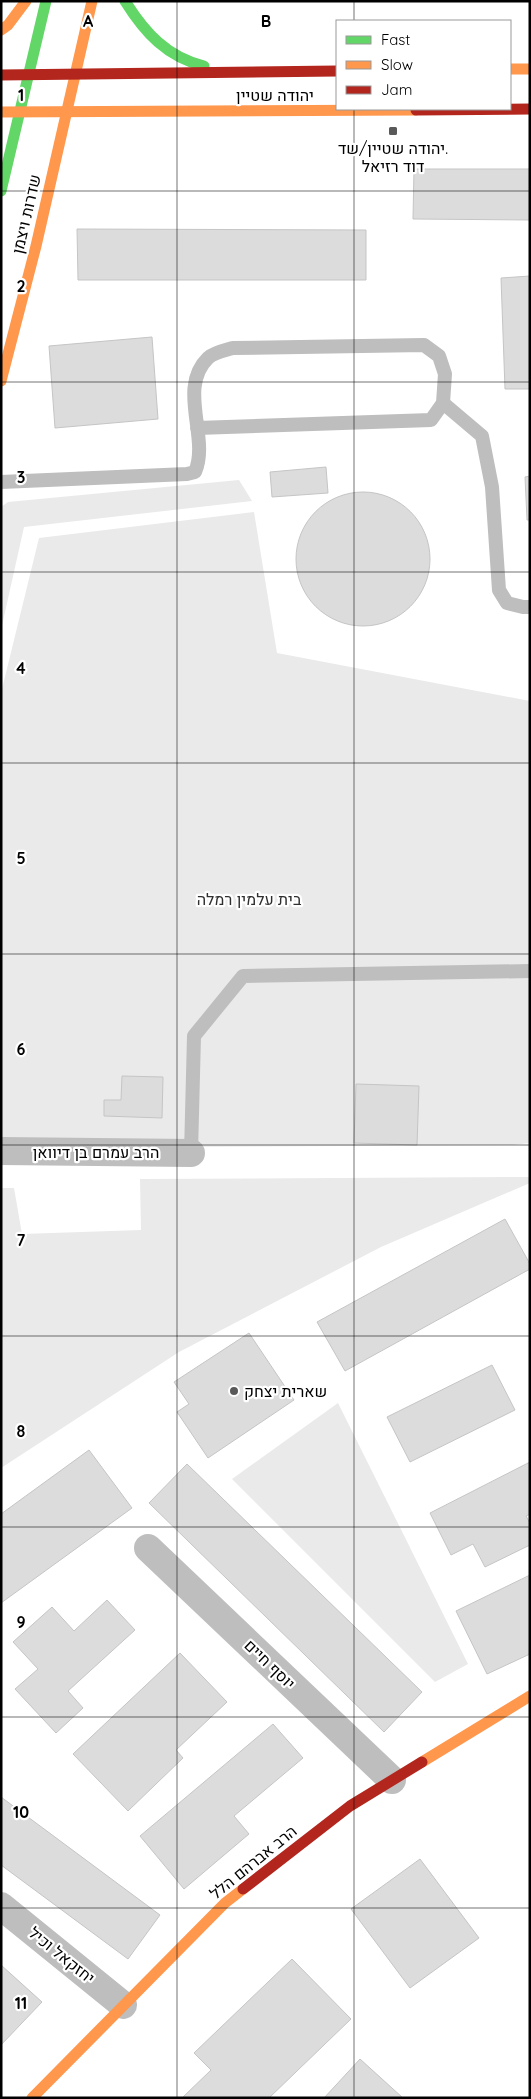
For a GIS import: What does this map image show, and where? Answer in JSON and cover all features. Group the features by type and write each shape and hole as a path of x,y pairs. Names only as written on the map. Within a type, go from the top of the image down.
{"main road":[{"path":"1,30 8,25 26,1"},
{"name":"שדרות ויצמן","path":"1,191 46,1"},
{"name":"שדרות ויצמן","path":"1,381 36,246 92,1"},
{"path":"125,1 134,18 152,39 176,58 196,65 235,71"},
{"path":"511,69 530,69"},
{"name":"יהודה שטיין","path":"1,75 336,71"},
{"name":"יהודה שטיין","path":"511,109 530,109"},
{"name":"יהודה שטיין","path":"1,112 375,110"},
{"name":"הרב אברהם הלל","path":"32,2098 225,1903 343,1812 530,1696"}],"street":[{"name":"הרב עמרם בן דיוואן","path":"1,1151 191,1153"},
{"name":"יוסף חיים","path":"148,1548 392,1780"},
{"name":"יחזקאל וכיל","path":"1,1906 123,2005"}],"lane":[{"path":"1,482 187,474 195,472 200,462 193,403 198,374 208,357 233,348 424,345 439,356 445,374 443,403 431,420 197,428"},
{"path":"443,403 482,436 492,486 499,590 507,603 523,607 530,606"},
{"path":"191,1153 194,1036 243,976 530,971"}],"green space":[{"path":"239,480 252,501 24,527 1,630 1,507 8,502"},
{"name":"בית עלמין רמלה","path":"254,512 277,653 530,701 530,1143 512,1145 1,1148 1,693 39,538"},
{"path":"530,1177 530,1183 381,1247 179,1352 1,1468 1,1188 14,1188 22,1234 141,1230 140,1179"},
{"path":"338,1403 468,1664 435,1682 232,1479"}],"building":[{"path":"414,169 530,169 530,220 413,219"},
{"path":"77,229 366,230 366,280 78,280"},
{"path":"530,276 530,389 505,389 501,278"},
{"path":"152,337 158,419 55,428 49,346"},
{"path":"326,467 328,493 272,497 270,472"},
{"path":"530,476 530,520 527,520 525,477"},
{"path":"363,492 388,497 410,512 425,534 430,559 425,584 410,606 388,621 363,626 338,621 316,606 301,584 296,559 301,534 316,512 338,497"},
{"path":"122,1076 163,1077 162,1118 104,1116 104,1100 121,1100"},
{"path":"356,1084 419,1086 417,1145 354,1143"},
{"path":"505,1219 530,1264 530,1269 345,1371 317,1322"},
{"name":"שארית יצחק","path":"249,1333 294,1400 208,1458 177,1412 189,1404 174,1382"},
{"path":"492,1365 515,1410 410,1462 387,1417"},
{"path":"89,1450 132,1508 1,1603 1,1514"},
{"path":"530,1462 530,1514 526,1516 530,1523 530,1545 485,1567 473,1544 451,1555 430,1513"},
{"path":"187,1464 422,1692 384,1732 149,1503"},
{"path":"530,1575 530,1654 487,1674 456,1611"},
{"path":"107,1600 135,1630 68,1691 83,1708 56,1733 15,1689 38,1669 13,1642 52,1607 74,1631"},
{"path":"180,1653 227,1702 176,1750 183,1758 128,1811 73,1754"},
{"path":"273,1724 303,1758 234,1816 249,1834 184,1889 140,1836"},
{"path":"1,1797 160,1915 128,1959 1,1865"},
{"path":"420,1859 479,1938 410,1988 351,1909"},
{"path":"292,1959 351,2019 269,2098 182,2098 211,2070 194,2053"},
{"path":"1,1965 42,2002 1,2045"},
{"path":"360,2059 403,2098 324,2098"}],"traffic: fast":[{"path":"1,191 46,1"},
{"path":"125,1 158,42 179,57 204,66"}],"traffic: slow":[{"path":"1,30 8,25 26,1"},
{"path":"1,381 36,246 92,1"},
{"path":"511,69 530,69"},
{"path":"1,112 416,110"},
{"path":"422,1762 530,1696"},
{"path":"32,2098 225,1903 243,1889"}],"traffic: jam":[{"path":"1,75 336,71"},
{"path":"511,109 530,109"},
{"path":"243,1889 350,1806 422,1762"}],"place":[{"name":"יהודה שטיין/שד. דוד רזיאל","path":"393,131"},
{"name":"שארית יצחק","path":"234,1391"}]}
